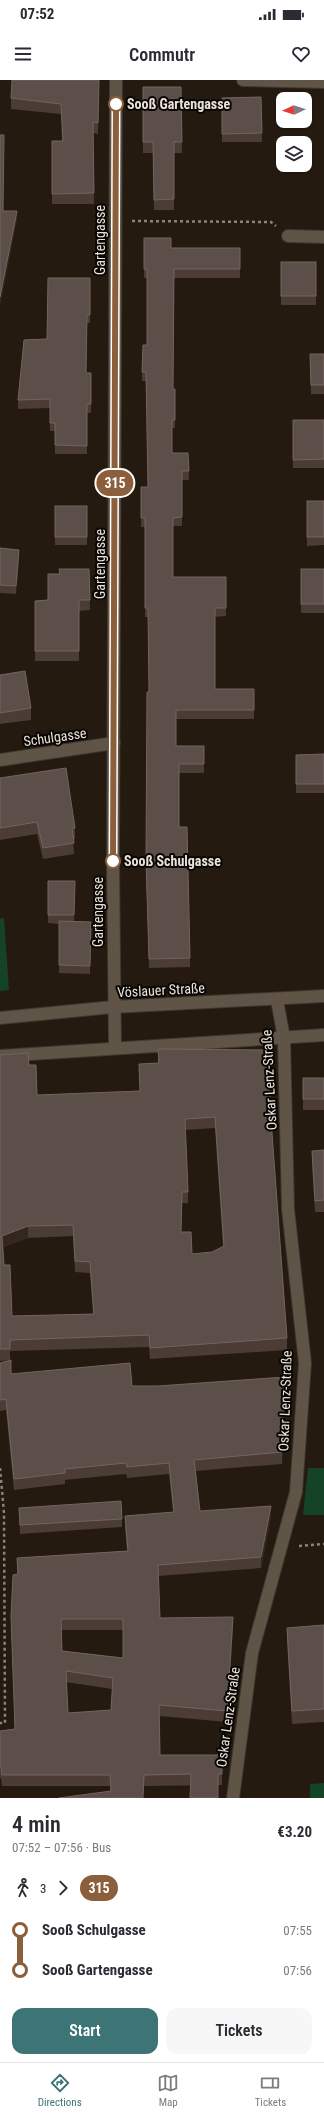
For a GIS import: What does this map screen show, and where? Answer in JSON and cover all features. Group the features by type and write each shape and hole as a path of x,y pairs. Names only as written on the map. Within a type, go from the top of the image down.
{"street":[{"name":"Gartengasse","path":"115,1048 114,743 116,80"},
{"path":"243,80 324,82"},
{"path":"288,236 324,237"},
{"name":"Schulgasse","path":"0,760 114,743"},
{"name":"Vöslauer Straße","path":"0,1018 114,1007 277,1000 324,996"},
{"name":"Oskar Lenz-Straße","path":"233,1798 252,1653 296,1492 305,1363 288,1209 284,1038 277,1000"},
{"path":"0,1056 324,1035"}],"path":[{"path":"116,220 271,222 288,236"},
{"path":"0,1468 4,1513 5,1715 5,1722 0,1723"},
{"path":"280,1548 324,1544"}],"green space":[{"path":"4,918 9,990 0,991 0,919"},
{"path":"308,1468 324,1468 324,1515 303,1515"},
{"path":"324,1783 324,1798 310,1798 310,1784"}],"building":[{"path":"12,80 99,80 98,123 93,122 94,193 52,194 52,141 63,141 61,104 11,98"},
{"path":"143,87 181,87 182,142 174,142 174,199 154,200 153,142 143,142"},
{"path":"261,97 262,133 222,134 222,98"},
{"path":"0,135 4,135 3,211 17,211 0,297"},
{"path":"144,238 171,238 171,248 240,248 240,269 174,269 173,389 175,389 175,420 172,420 172,453 188,453 189,471 182,471 182,517 173,518 173,577 226,577 226,608 215,608 215,689 254,689 254,710 176,710 176,746 204,746 204,764 179,764 179,827 187,827 190,958 149,959 146,858 147,692 149,692 148,608 145,608 145,518 141,518 141,487 148,487 146,372 142,372 143,345 147,345 147,269 144,269"},
{"path":"281,262 316,262 316,296 281,296"},
{"path":"48,278 90,278 90,315 87,315 86,373 91,373 91,404 87,404 87,446 55,445 55,423 50,423 50,399 18,400 24,340 47,339"},
{"path":"310,354 324,354 324,385 311,385"},
{"path":"293,420 324,420 324,459 293,460"},
{"path":"307,501 324,501 324,537 307,537"},
{"path":"55,506 87,506 87,537 55,537"},
{"path":"0,548 19,550 16,586 0,585"},
{"path":"59,569 89,569 90,600 79,600 79,651 35,651 35,601 48,600 48,574 60,574"},
{"path":"301,569 324,569 324,604 301,604"},
{"path":"25,671 31,708 0,713 0,675"},
{"path":"324,754 324,784 296,784 296,755"},
{"path":"66,768 75,828 72,828 74,843 43,848 37,822 0,828 0,778"},
{"path":"48,881 75,881 74,915 48,915"},
{"path":"59,921 91,922 90,966 59,965"},
{"path":"158,1049 269,1050 270,1106 287,1338 150,1348 149,1335 10,1340 10,1349 0,1349 0,1055 28,1053 29,1065 36,1065 37,1095 140,1091 139,1064 159,1063","holes":["215,1117 224,1246 212,1252 192,1254 191,1232 181,1232 182,1192 188,1192 185,1119","73,1225 75,1261 90,1262 94,1314 12,1316 10,1265 4,1265 2,1236 28,1226"]},
{"path":"303,1078 324,1078 324,1099 303,1099"},
{"path":"324,1150 324,1200 315,1201 312,1151"},
{"path":"11,1360 11,1374 130,1363 132,1386 158,1386 285,1377 282,1452 194,1460 200,1511 271,1506 261,1557 158,1565 160,1618 233,1617 227,1711 159,1705 160,1755 222,1755 222,1774 218,1774 218,1798 190,1798 191,1774 144,1775 143,1798 59,1798 111,1791 110,1775 2,1775 0,1767 0,1731 15,1729 11,1616 13,1575 18,1574 17,1558 128,1551 125,1516 174,1512 169,1463 127,1467 126,1463 65,1469 65,1473 14,1479 6,1399 0,1400 0,1363","holes":["61,1619 123,1619 123,1658 62,1651","66,1671 113,1678 111,1710 68,1713"]},
{"path":"121,1501 122,1519 20,1525 19,1508"},
{"path":"324,1625 324,1709 292,1711 287,1628"}],"bus line":[{"name":"315","path":"113,861 116,104"}],"place":[{"name":"Sooß Gartengasse","path":"116,104"},
{"name":"Sooß Schulgasse","path":"113,861"}]}
